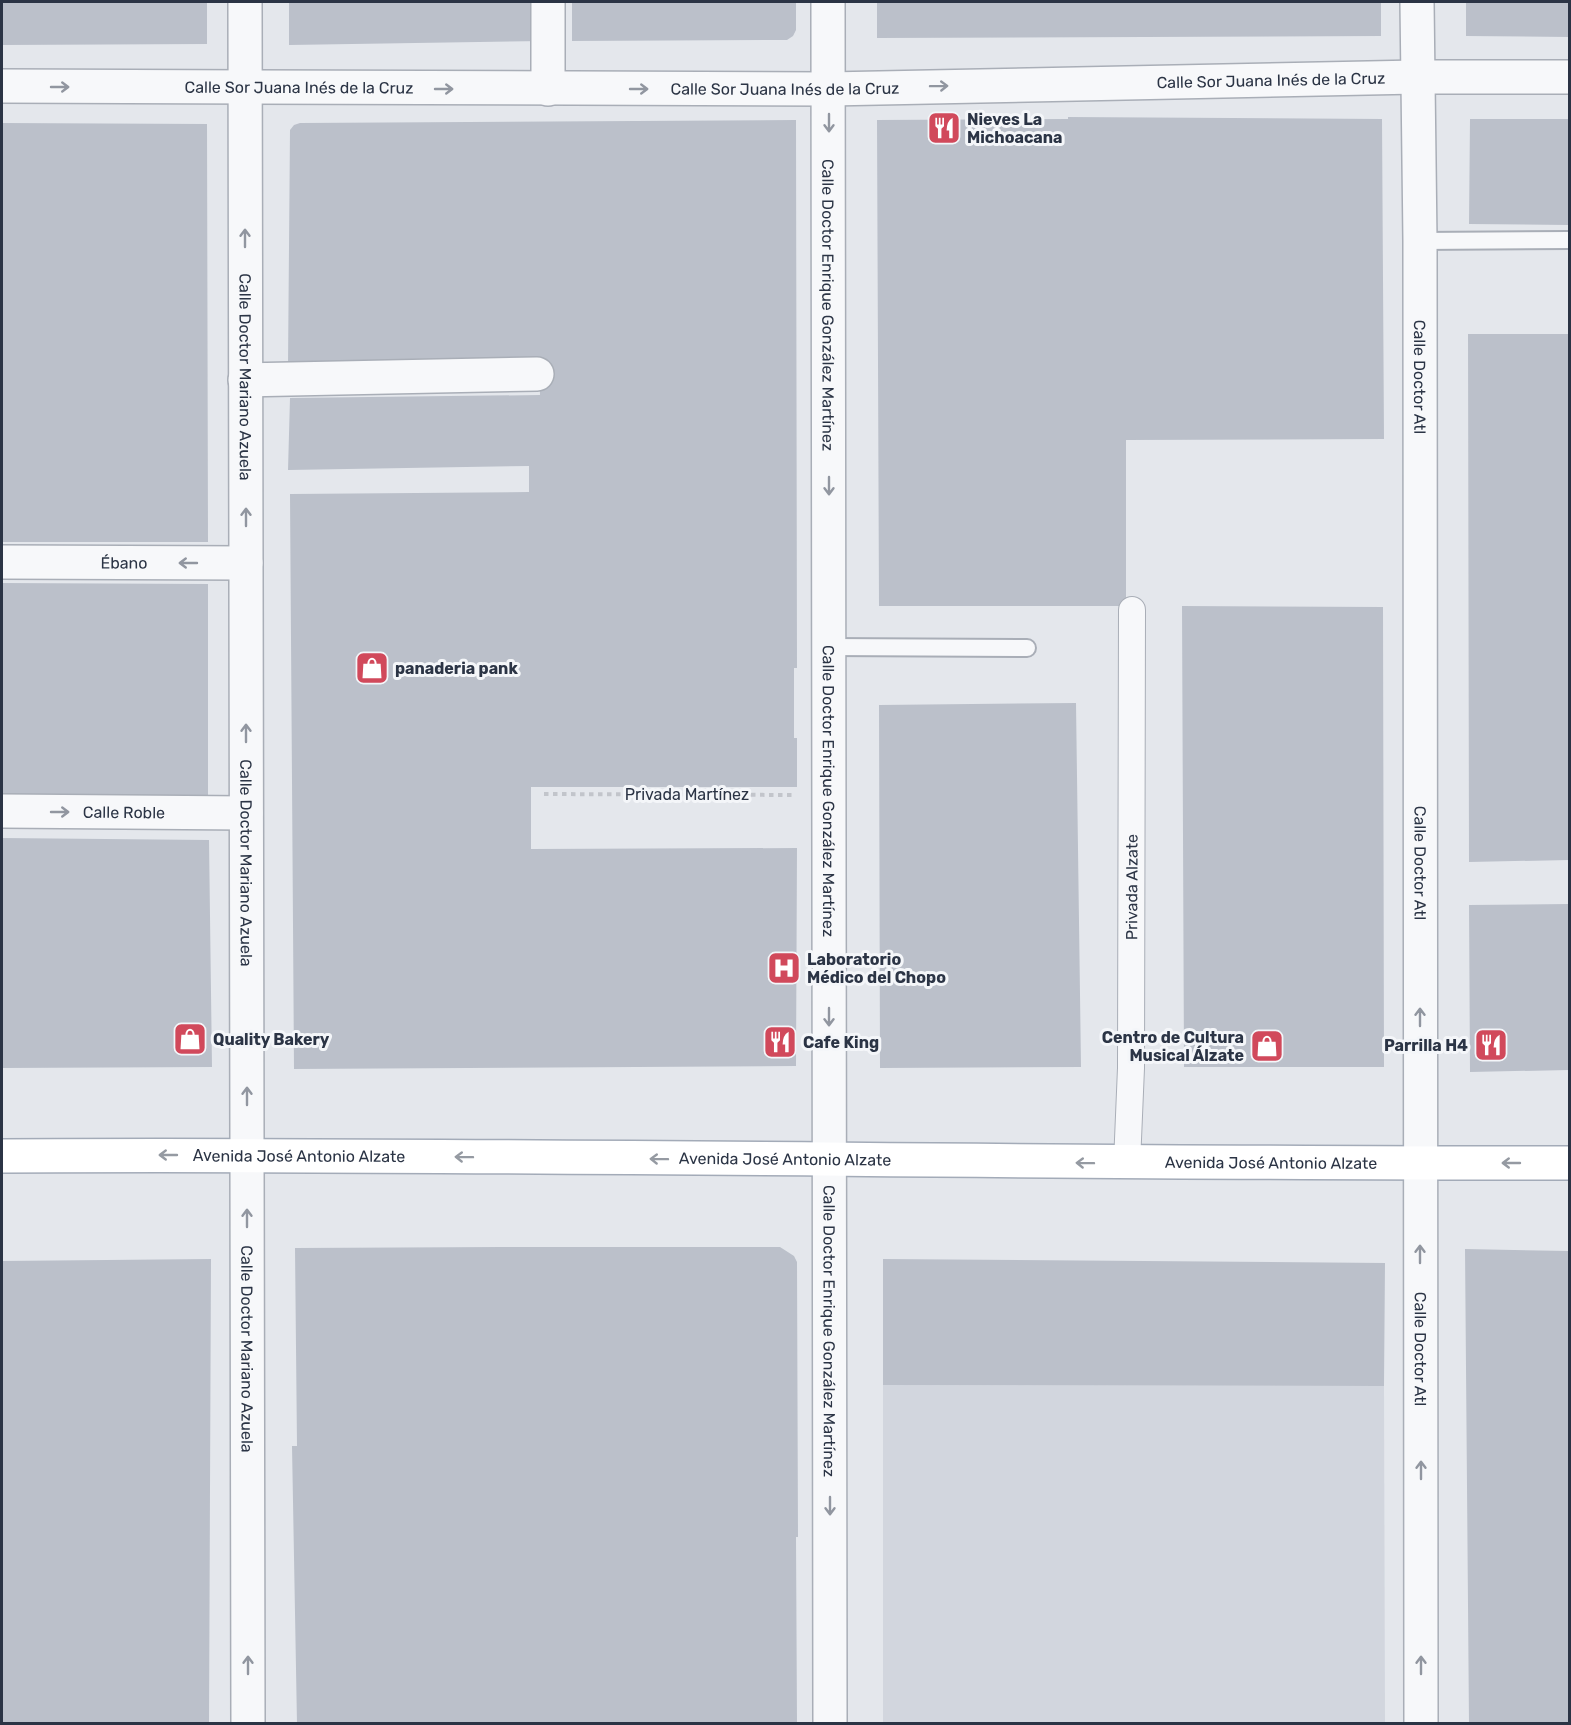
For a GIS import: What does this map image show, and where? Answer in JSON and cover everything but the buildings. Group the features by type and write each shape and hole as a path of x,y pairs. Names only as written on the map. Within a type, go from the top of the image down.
{"main road":[{"name":"Avenida José Antonio Alzate","path":"2,1156 247,1155 1126,1163 1569,1163"}],"street":[{"name":"Calle Doctor Mariano Azuela","path":"245,2 248,1724"},
{"path":"548,2 548,89"},
{"name":"Calle Doctor Enrique González Martínez","path":"828,2 830,1724"},
{"name":"Calle Doctor Atl","path":"1417,2 1420,241 1421,1724"},
{"name":"Calle Sor Juana Inés de la Cruz","path":"2,86 829,88 1417,77 1569,77"},
{"path":"245,380 537,374"},
{"name":"Ébano","path":"2,562 246,563"},
{"name":"Privada Alzate","path":"1126,1163 1131,1068 1132,610"},
{"name":"Calle Roble","path":"2,811 246,813"}],"lane":[{"path":"1420,241 1569,240"},
{"path":"829,647 1027,648"}],"path":[{"name":"Privada Martínez","path":"544,794 830,795"}],"shaded area":[{"path":"883,1385 1384,1386 1385,1723 883,1724"}],"place":[{"name":"Nieves La Michoacana","path":"944,128"},
{"name":"panaderia pank","path":"372,668"},
{"name":"Laboratorio Médico del Chopo","path":"784,968"},
{"name":"Quality Bakery","path":"190,1039"},
{"name":"Cafe King","path":"780,1042"},
{"name":"Parrilla H4","path":"1491,1045"},
{"name":"Centro de Cultura Musical Álzate","path":"1267,1046"}]}
